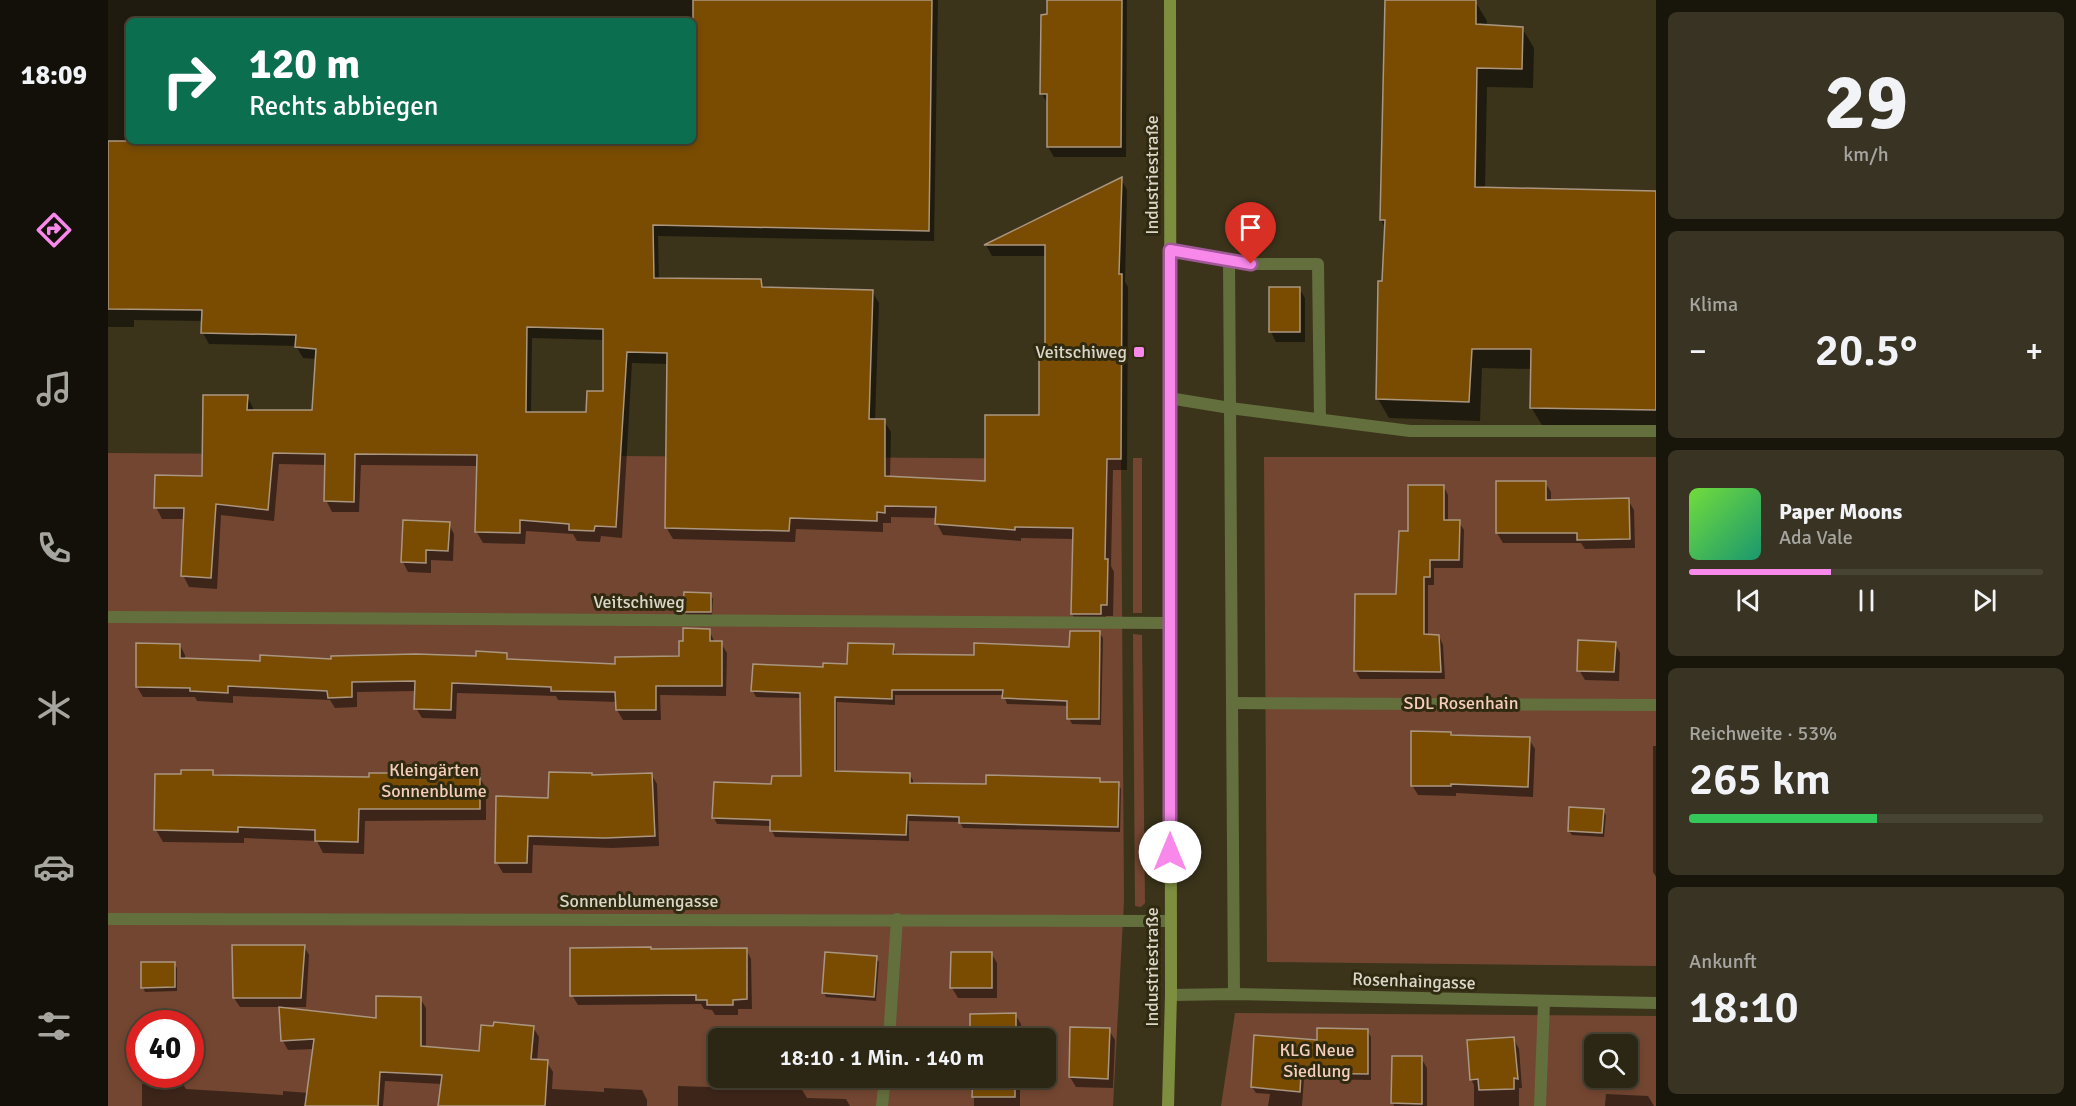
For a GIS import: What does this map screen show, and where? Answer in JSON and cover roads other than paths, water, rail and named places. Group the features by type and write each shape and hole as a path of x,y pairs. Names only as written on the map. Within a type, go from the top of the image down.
{"street":[{"name":"Industriestraße","path":"1168,1106 1171,995 1170,0"}],"lane":[{"path":"1170,250 1251,264 1318,264 1320,419"},
{"path":"1229,260 1234,994"},
{"path":"1169,398 1410,431 1656,431"},
{"name":"Veitschiweg","path":"108,617 1169,623"},
{"path":"1232,703 1656,705"},
{"path":"890,1028 897,919"},
{"name":"Sonnenblumengasse","path":"108,920 1171,921"},
{"name":"Rosenhaingasse","path":"1171,995 1234,994 1656,1003"},
{"path":"1540,1106 1544,1002"},
{"path":"882,1106 884,1088"}],"place":[{"name":"Veitschiweg","path":"1139,352"}],"park label":[{"name":"SDL Rosenhain","path":"1461,703"},
{"name":"Kleingärten Sonnenblume","path":"434,780"},
{"name":"KLG Neue Siedlung","path":"1317,1060"}]}
